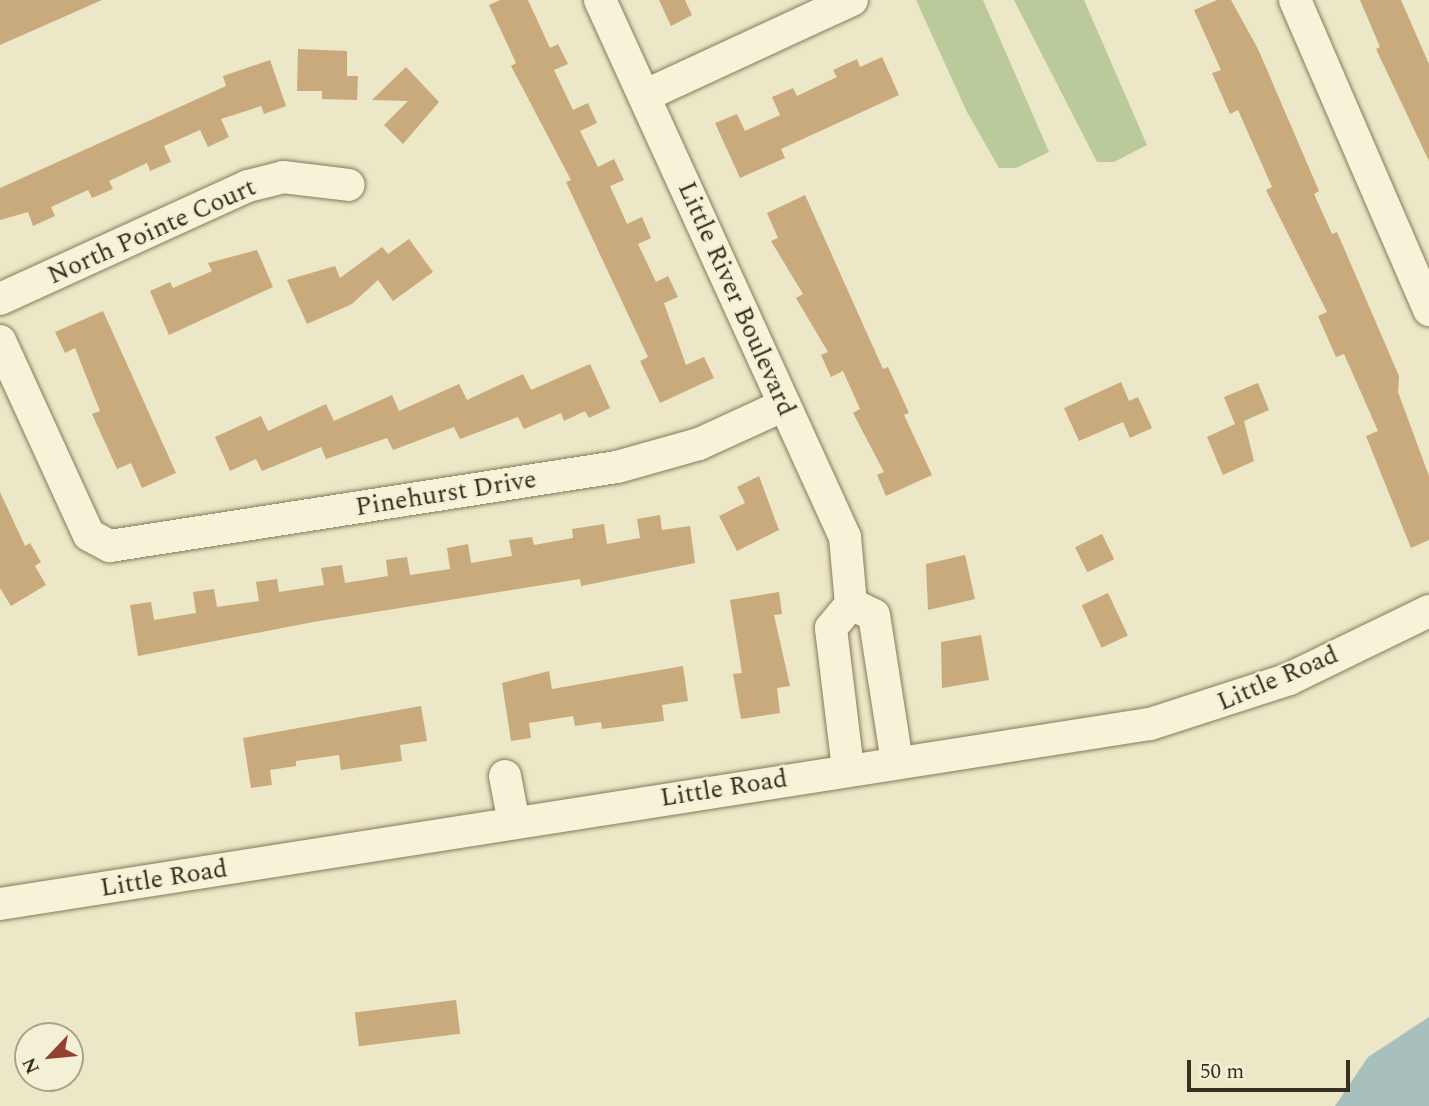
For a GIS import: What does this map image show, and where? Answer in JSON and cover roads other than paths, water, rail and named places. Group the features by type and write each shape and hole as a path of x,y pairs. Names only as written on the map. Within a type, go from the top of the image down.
{"street":[{"name":"Little River Boulevard","path":"600,0 845,537 851,604"},
{"path":"644,96 852,0"},
{"path":"1295,0 1429,310"},
{"name":"North Pointe Court","path":"0,299 248,186 283,177 349,185"},
{"name":"Pinehurst Drive","path":"0,341 89,535 99,542 121,546 628,465 699,444 784,405"},
{"path":"848,769 831,628 851,604 874,615 897,762"},
{"name":"Little Road","path":"0,904 1195,712 1289,678 1429,611"},
{"path":"836,679 885,672"},
{"path":"505,776 514,823"}],"water":[{"path":"1429,1017 1429,1106 1335,1106 1368,1057"}]}
